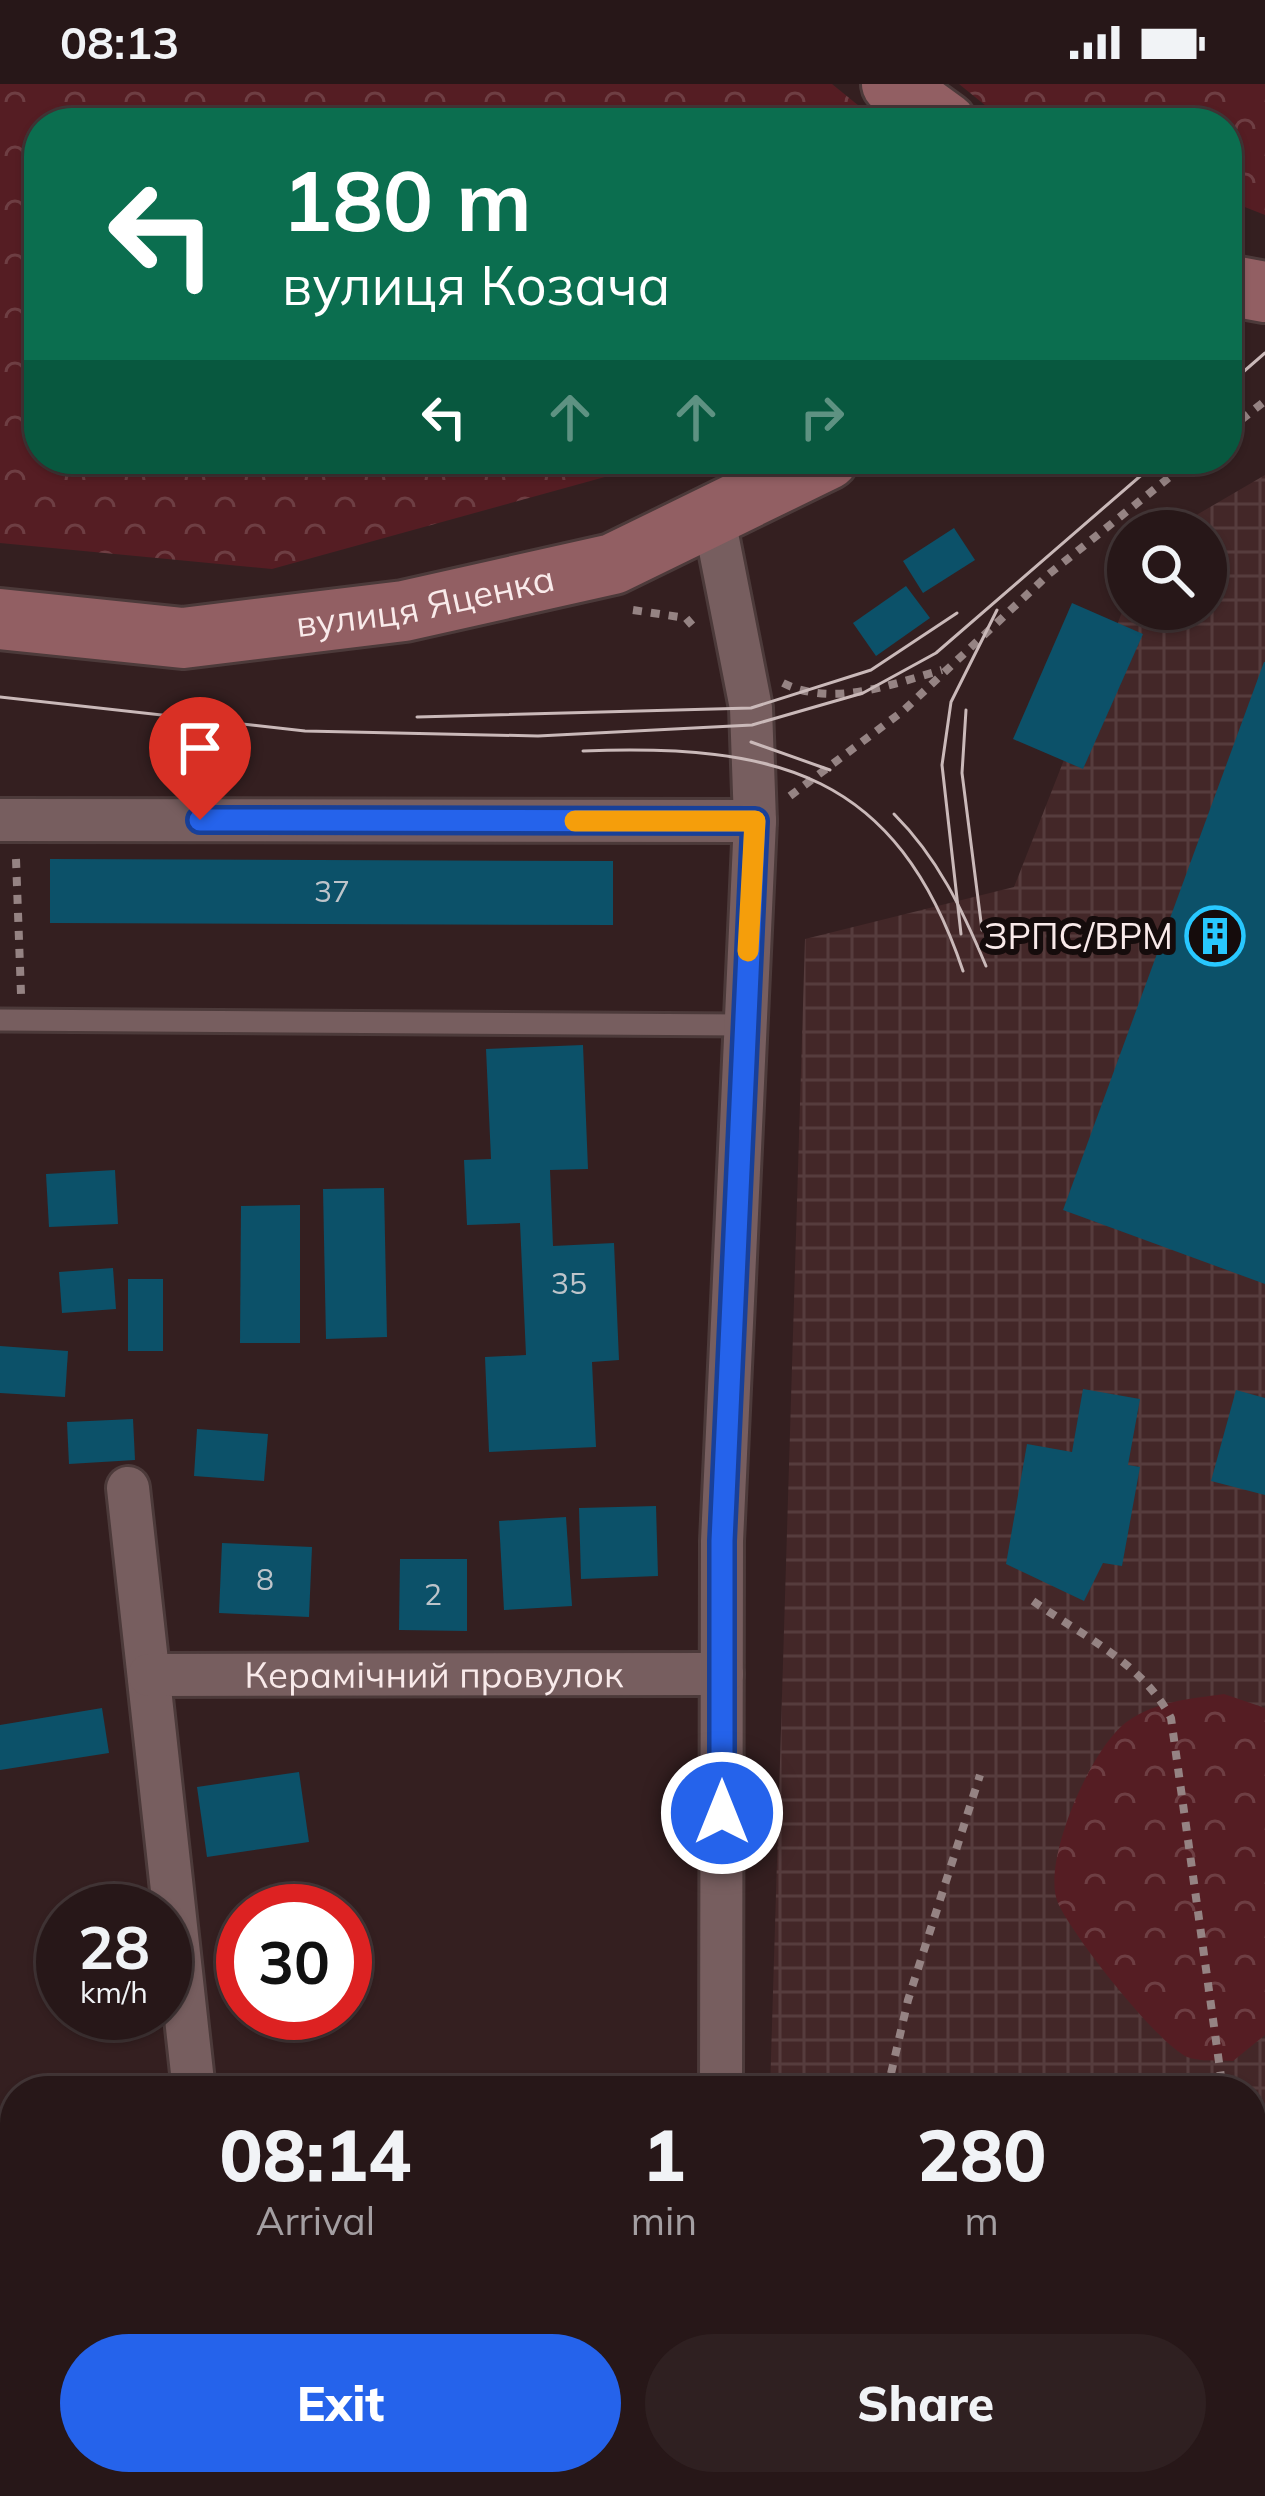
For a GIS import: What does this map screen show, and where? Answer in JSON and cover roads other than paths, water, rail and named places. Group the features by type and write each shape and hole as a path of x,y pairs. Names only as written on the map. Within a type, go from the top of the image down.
{"main road":[{"name":"вулиця Яценка","path":"0,619 183,638 404,611 613,564 800,474"}],"street":[{"path":"714,519 751,707 755,821 722,1541 721,2076"},
{"path":"8,820 755,821"},
{"path":"128,1488 192,2076"},
{"name":"Керамічний провулок","path":"149,1675 722,1674"}],"lane":[{"path":"11,1020 744,1025"}],"tram line":[{"path":"1242,373 1265,353"},
{"path":"0,697 305,731 538,736 752,725 863,693 936,653 1143,474"},
{"path":"961,934 942,765 951,702 997,610"},
{"path":"417,717 751,708 871,670 957,613"},
{"path":"966,710 962,773 982,930"},
{"path":"751,742 830,770"},
{"path":"583,751 715,754 771,765 821,784 864,812 903,852 935,904 963,971"},
{"path":"894,814 948,885 986,966"}],"place":[{"name":"ЗРПС/ВРМ","path":"1215,936"}]}
